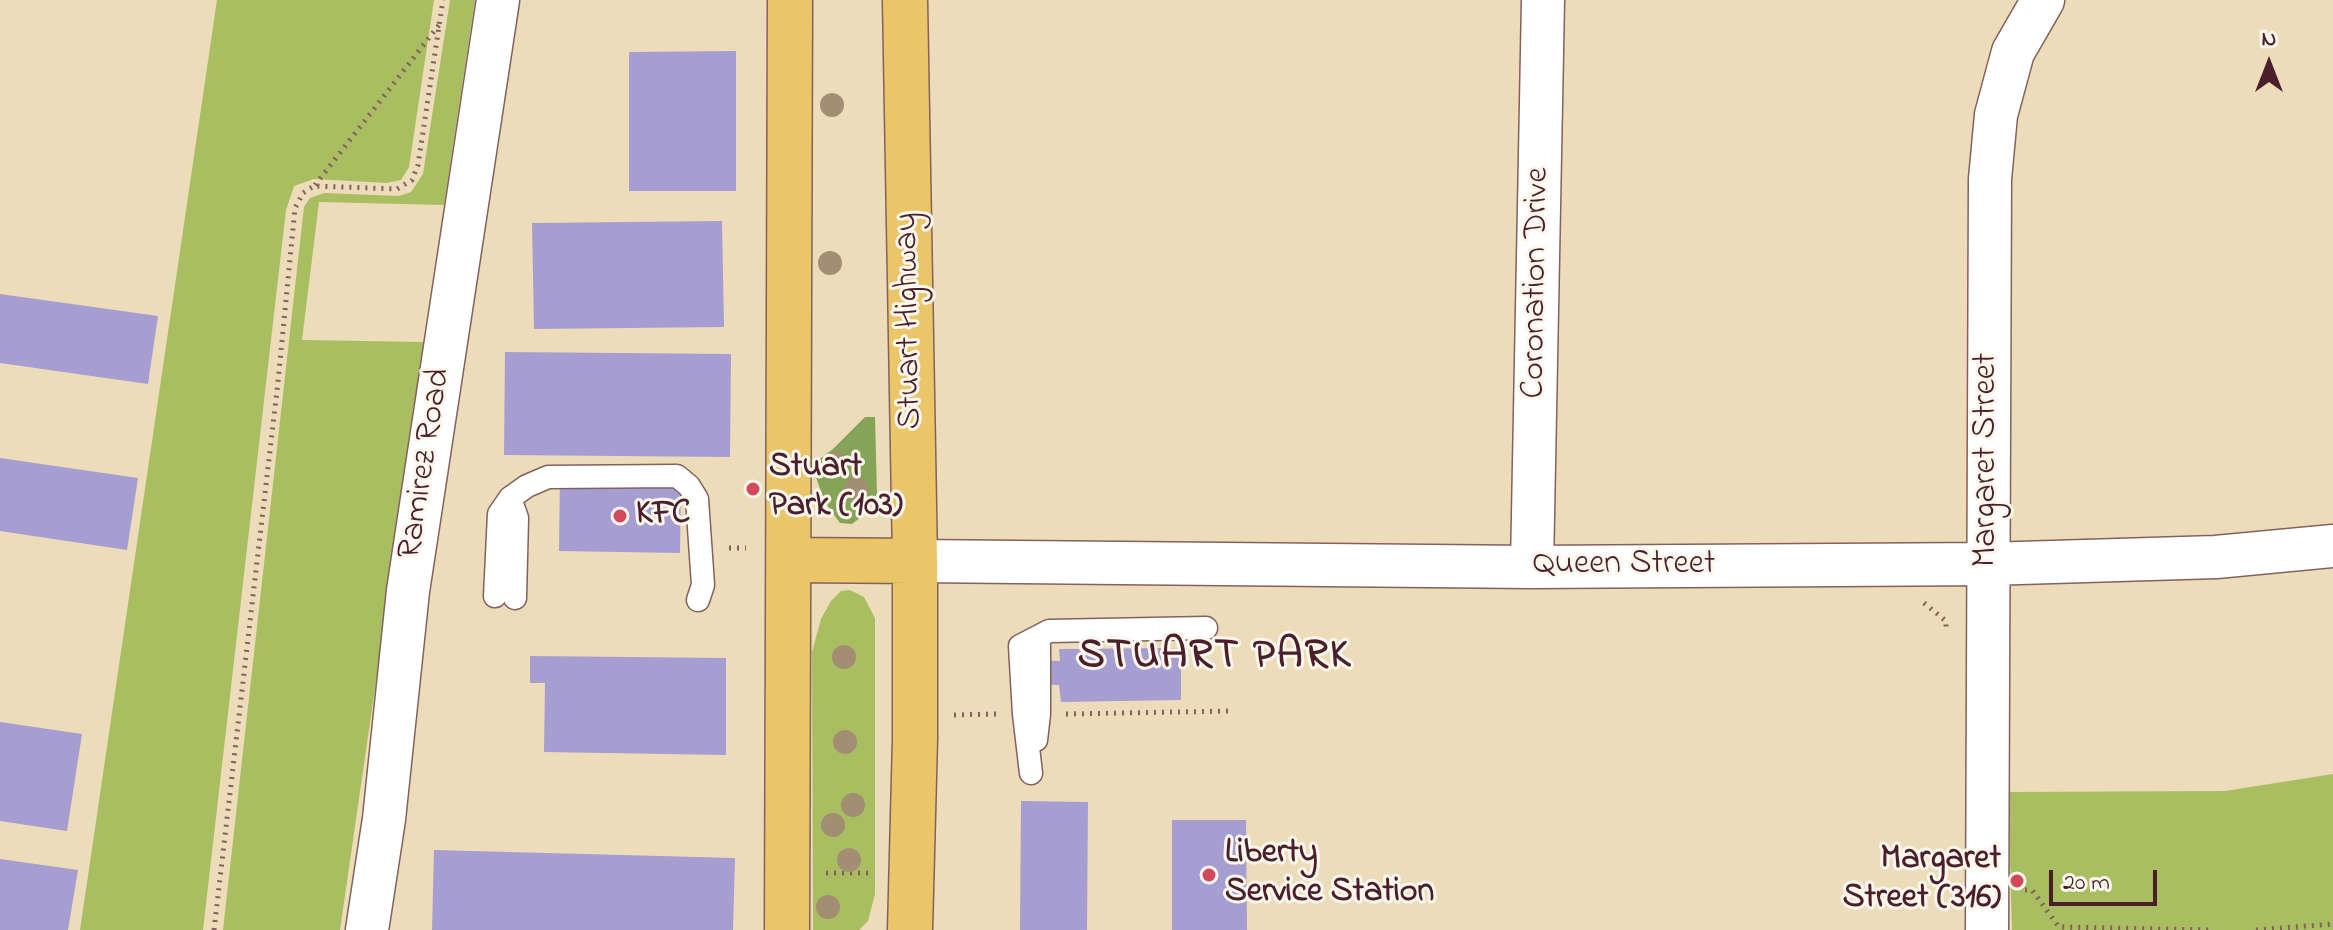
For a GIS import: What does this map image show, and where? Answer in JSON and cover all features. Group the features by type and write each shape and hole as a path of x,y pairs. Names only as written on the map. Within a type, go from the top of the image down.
{"highway":[{"path":"787,930 790,0"},
{"name":"Stuart Highway","path":"905,0 915,561 915,739 910,930"},
{"path":"790,560 915,561"}],"street":[{"name":"Ramirez Road","path":"367,930 384,819 408,591 498,0"},
{"name":"Coronation Drive","path":"1532,567 1543,0"},
{"name":"Margaret Street","path":"1987,930 1990,179 1996,115 2013,52 2043,0"},
{"name":"Queen Street","path":"915,561 1532,567 1987,564 2216,557 2333,546"}],"lane":[{"path":"505,597 499,514 510,498 527,486 548,477 677,476 689,486 697,499 703,585 698,600"},
{"path":"1031,773 1031,714 1020,646 1049,631 1206,628"}],"path":[{"path":"314,186 397,189 412,180 418,165 443,0"},
{"path":"214,930 278,382 295,208 303,193 314,186 440,23"},
{"path":"1916,596 1946,621 1946,637"},
{"path":"941,715 1232,711"},
{"path":"825,873 872,873"},
{"path":"2032,890 2059,927 2214,930"},
{"path":"2256,930 2333,924"}],"green space":[{"path":"217,0 434,0 409,167 401,180 387,183 314,179 294,186 286,210 203,930 80,930"},
{"path":"450,0 475,0 444,205 319,202 302,340 425,342 340,930 223,930 304,207 310,198 324,193 399,196 411,192 423,174"},
{"path":"865,417 875,417 877,494 865,514 852,524 840,523 824,501 814,463"},
{"path":"850,590 864,597 875,618 875,894 868,921 859,930 813,930 812,652 821,619 831,601 841,591"},
{"path":"2333,774 2333,930 2012,930 2008,792 2225,791"}],"building":[{"path":"736,51 736,191 629,191 629,52"},
{"path":"722,221 724,327 534,329 532,223"},
{"path":"0,294 158,316 148,384 0,363"},
{"path":"505,352 731,354 730,457 504,455"},
{"path":"0,458 138,478 127,550 0,531"},
{"name":"KFC","path":"560,472 681,482 680,553 559,551"},
{"path":"1181,648 1181,700 1061,702 1059,685 1010,684 1010,659 1060,661 1059,649"},
{"path":"530,656 726,658 726,755 544,752 545,683 530,683"},
{"path":"0,722 82,734 67,831 0,821"},
{"path":"1021,801 1088,802 1087,930 1020,930"},
{"name":"Liberty Service Station","path":"1172,820 1246,820 1247,930 1172,930"},
{"path":"434,850 735,858 733,930 432,930"},
{"path":"0,859 78,870 68,930 0,930"}],"place":[{"name":"Stuart Park (103)","path":"753,489"},
{"name":"KFC","path":"620,516"},
{"name":"Liberty Service Station","path":"1209,875"},
{"name":"Margaret Street (316)","path":"2017,881"}],"district":[{"name":"STUART PARK","path":"1215,659"}]}
